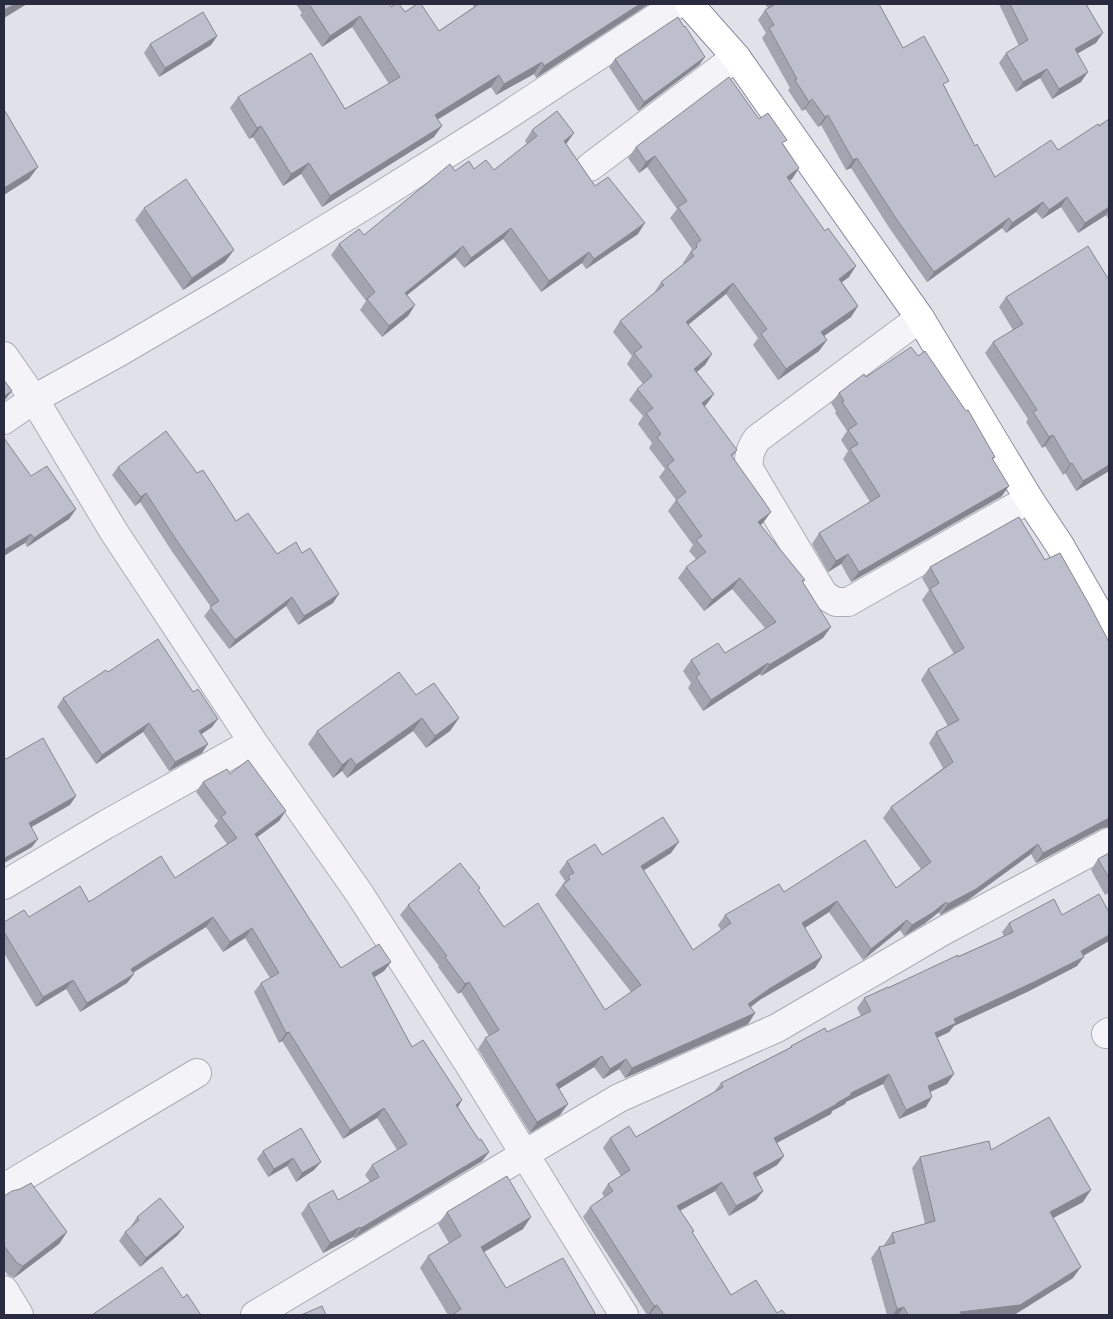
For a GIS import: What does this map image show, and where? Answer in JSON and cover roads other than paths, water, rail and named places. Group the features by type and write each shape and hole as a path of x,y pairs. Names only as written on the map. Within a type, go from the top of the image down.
{"highway":[{"path":"689,4 736,57 920,318 1029,499 1059,544 1109,631"}],"street":[{"path":"4,420 34,399 211,298 367,204 499,121 677,4"},
{"path":"590,167 736,57"},
{"path":"920,318 757,439 750,448 749,469 819,587 824,595 836,602 848,602 1029,499"},
{"path":"4,356 34,399 114,532 253,742 359,893 472,1069 624,1315"},
{"path":"4,885 105,825 253,742"},
{"path":"255,1315 618,1098 777,1028 943,931 1109,842"},
{"path":"4,1188 198,1073"},
{"path":"4,1290 18,1315"}]}
